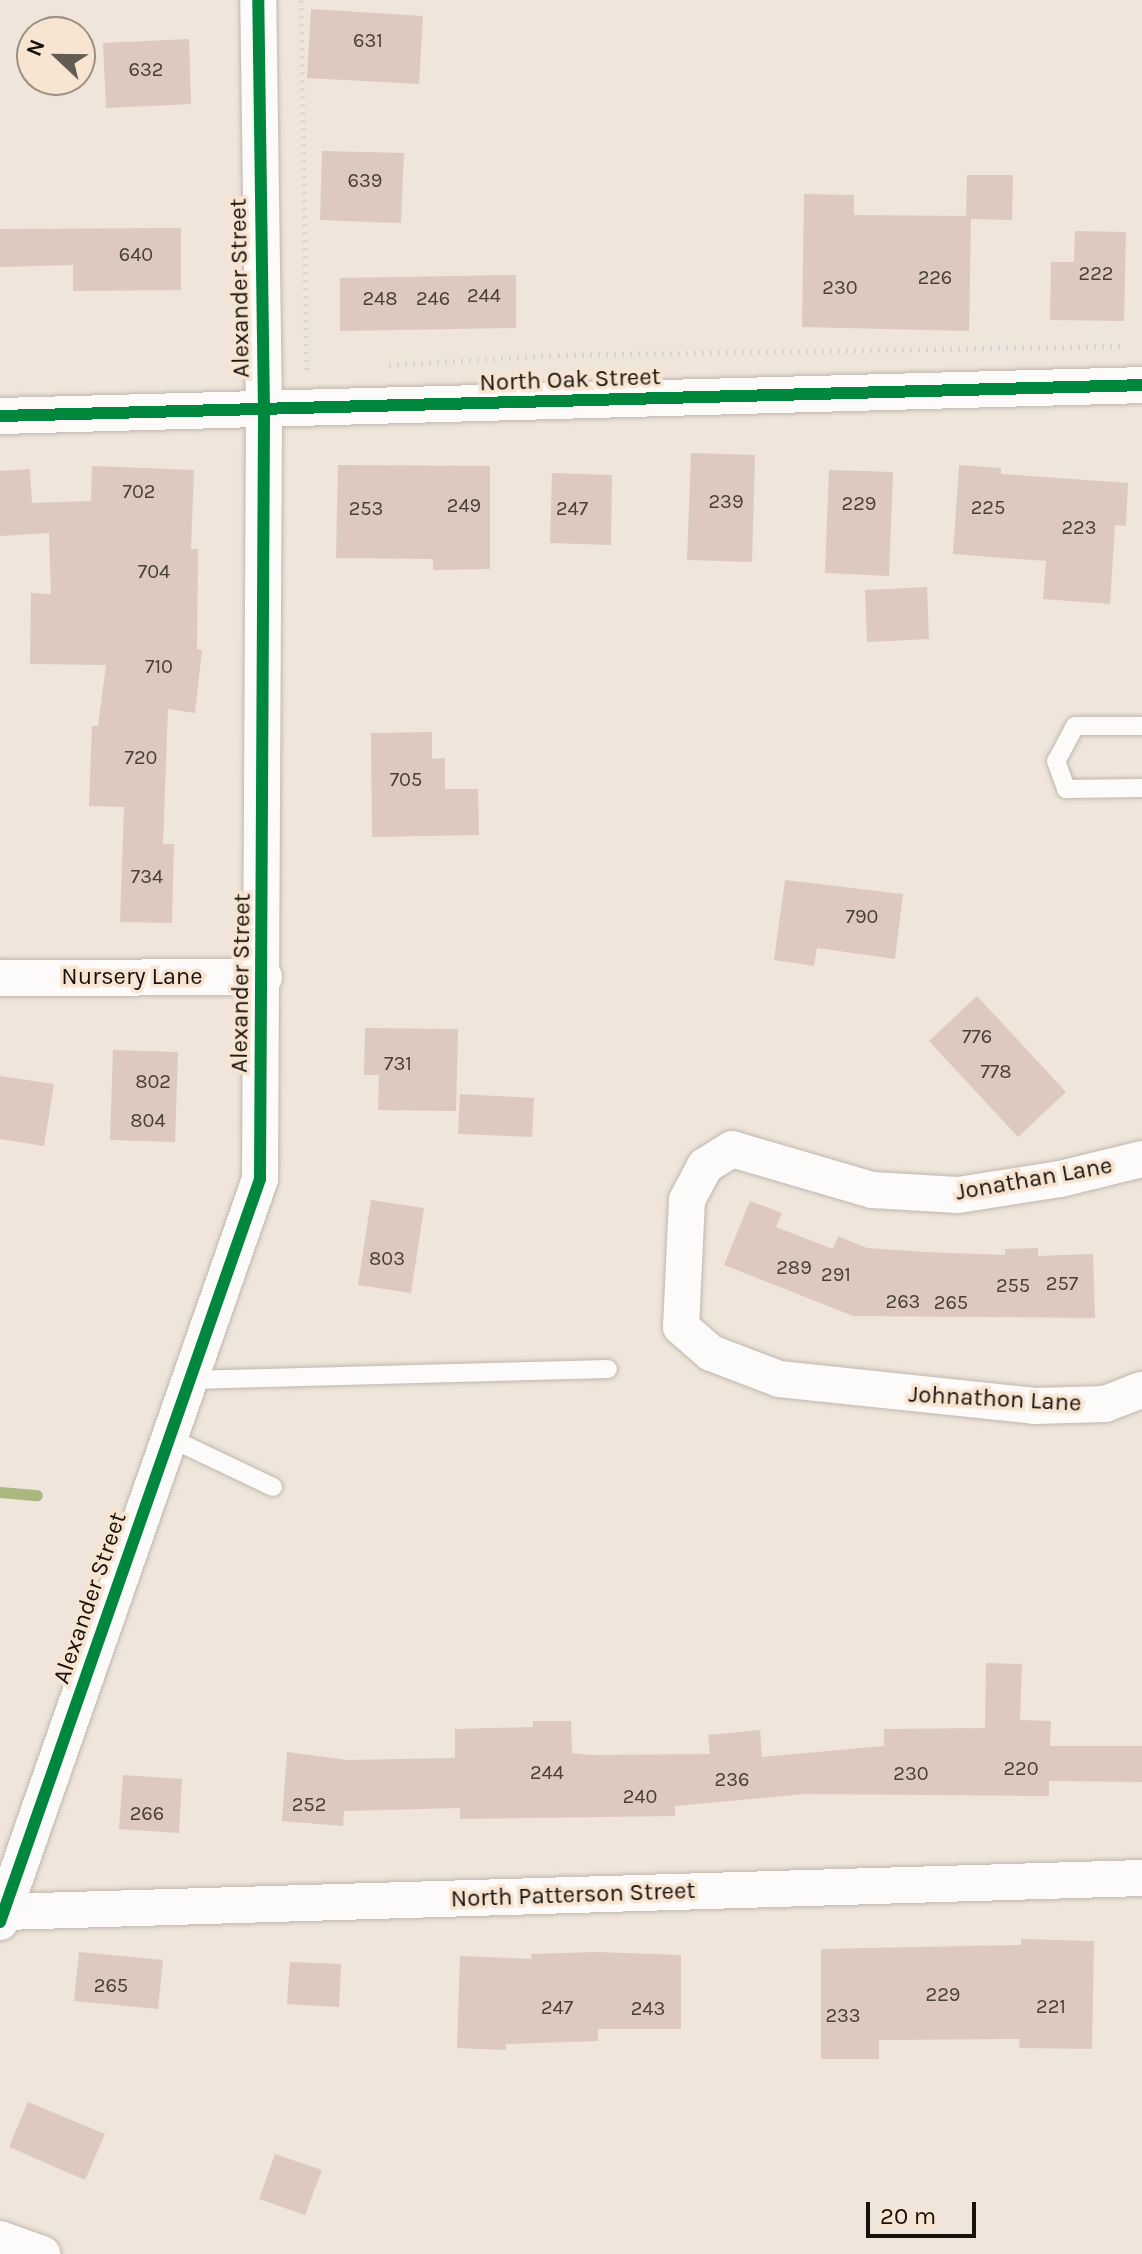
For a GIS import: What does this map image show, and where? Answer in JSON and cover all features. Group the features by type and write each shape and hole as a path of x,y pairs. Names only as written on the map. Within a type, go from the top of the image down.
{"street":[{"name":"Alexander Street","path":"2,1917 260,1179 264,977 264,411 258,0"},
{"name":"North Oak Street","path":"0,416 1142,385"},
{"name":"Nursery Lane","path":"0,978 264,977"},
{"name":"Jonathan Lane","path":"845,1386 779,1379 711,1353 681,1327 687,1200 705,1166 732,1149 872,1190 958,1195 1060,1179 1142,1159"},
{"name":"Johnathon Lane","path":"845,1386 1035,1406 1105,1404 1142,1390"},
{"name":"North Patterson Street","path":"2,1917 1142,1878"},
{"path":"0,2239 42,2254"}],"lane":[{"path":"1142,726 1075,726 1056,761 1066,789 1142,788"},
{"path":"189,1380 608,1369"},
{"path":"170,1438 273,1487"}],"path":[{"path":"301,0 307,371 322,370"},
{"path":"385,366 558,355 1127,346"}],"building":[{"path":"311,9 423,16 419,84 307,78"},
{"path":"189,39 191,104 106,108 103,43"},
{"path":"322,151 404,153 401,223 320,220"},
{"path":"967,175 1013,175 1012,220 971,219 969,331 802,327 804,194 854,195 854,215 966,216"},
{"path":"181,228 181,290 73,291 73,265 0,267 0,229"},
{"path":"1075,231 1126,232 1124,321 1050,320 1051,262 1074,262"},
{"path":"516,275 516,328 340,331 340,278"},
{"path":"691,453 755,455 752,562 687,560"},
{"path":"338,465 490,466 490,569 433,570 433,559 336,558"},
{"path":"959,465 1001,468 1001,474 1128,483 1126,526 1115,525 1110,604 1043,599 1046,561 953,554"},
{"path":"92,466 194,470 191,549 198,549 197,649 202,650 195,713 168,709 163,844 174,844 172,923 120,922 124,807 89,806 92,726 98,726 106,665 30,664 31,593 51,594 49,533 0,536 0,471 30,469 32,503 91,501"},
{"path":"829,470 893,472 889,576 825,573"},
{"path":"552,473 612,475 611,545 550,543"},
{"path":"927,587 929,639 867,642 865,590"},
{"path":"432,732 432,759 445,758 445,789 478,789 479,835 372,837 371,733"},
{"path":"785,880 903,894 895,959 817,948 814,966 774,960"},
{"path":"977,996 1066,1092 1018,1137 929,1041"},
{"path":"365,1028 458,1029 456,1111 378,1110 379,1075 364,1075"},
{"path":"113,1050 178,1052 175,1142 110,1140"},
{"path":"0,1076 54,1084 44,1146 0,1139"},
{"path":"460,1094 534,1098 532,1137 458,1134"},
{"path":"371,1200 424,1208 411,1293 358,1285"},
{"path":"750,1201 782,1213 776,1227 833,1249 838,1236 867,1248 1005,1255 1005,1249 1038,1248 1038,1256 1093,1254 1095,1318 853,1316 724,1265"},
{"path":"986,1663 1022,1664 1020,1720 1051,1721 1050,1746 1142,1746 1142,1782 1049,1781 1049,1796 805,1794 675,1806 675,1816 460,1819 460,1808 344,1811 343,1826 282,1821 287,1752 348,1760 455,1758 455,1729 533,1727 533,1721 571,1721 572,1753 590,1755 710,1754 708,1735 760,1730 762,1757 884,1746 884,1729 985,1728"},
{"path":"123,1775 182,1779 179,1833 119,1829"},
{"path":"1021,1939 1094,1941 1092,2049 1019,2048 1020,2039 879,2040 879,2059 821,2059 821,1949 1021,1945"},
{"path":"79,1952 163,1960 158,2009 74,2001"},
{"path":"596,1952 681,1955 681,2029 598,2029 598,2041 506,2044 506,2050 457,2048 460,1956 532,1959 531,1954"},
{"path":"290,1962 341,1964 339,2007 287,2004"},
{"path":"28,2102 105,2134 85,2180 9,2147"},
{"path":"275,2154 322,2170 305,2215 259,2199"}],"waterway":[{"path":"0,1492 37,1495"}],"cycle path":[{"path":"0,1922 260,1179 264,411 258,0"},
{"path":"0,416 1142,385"}]}
